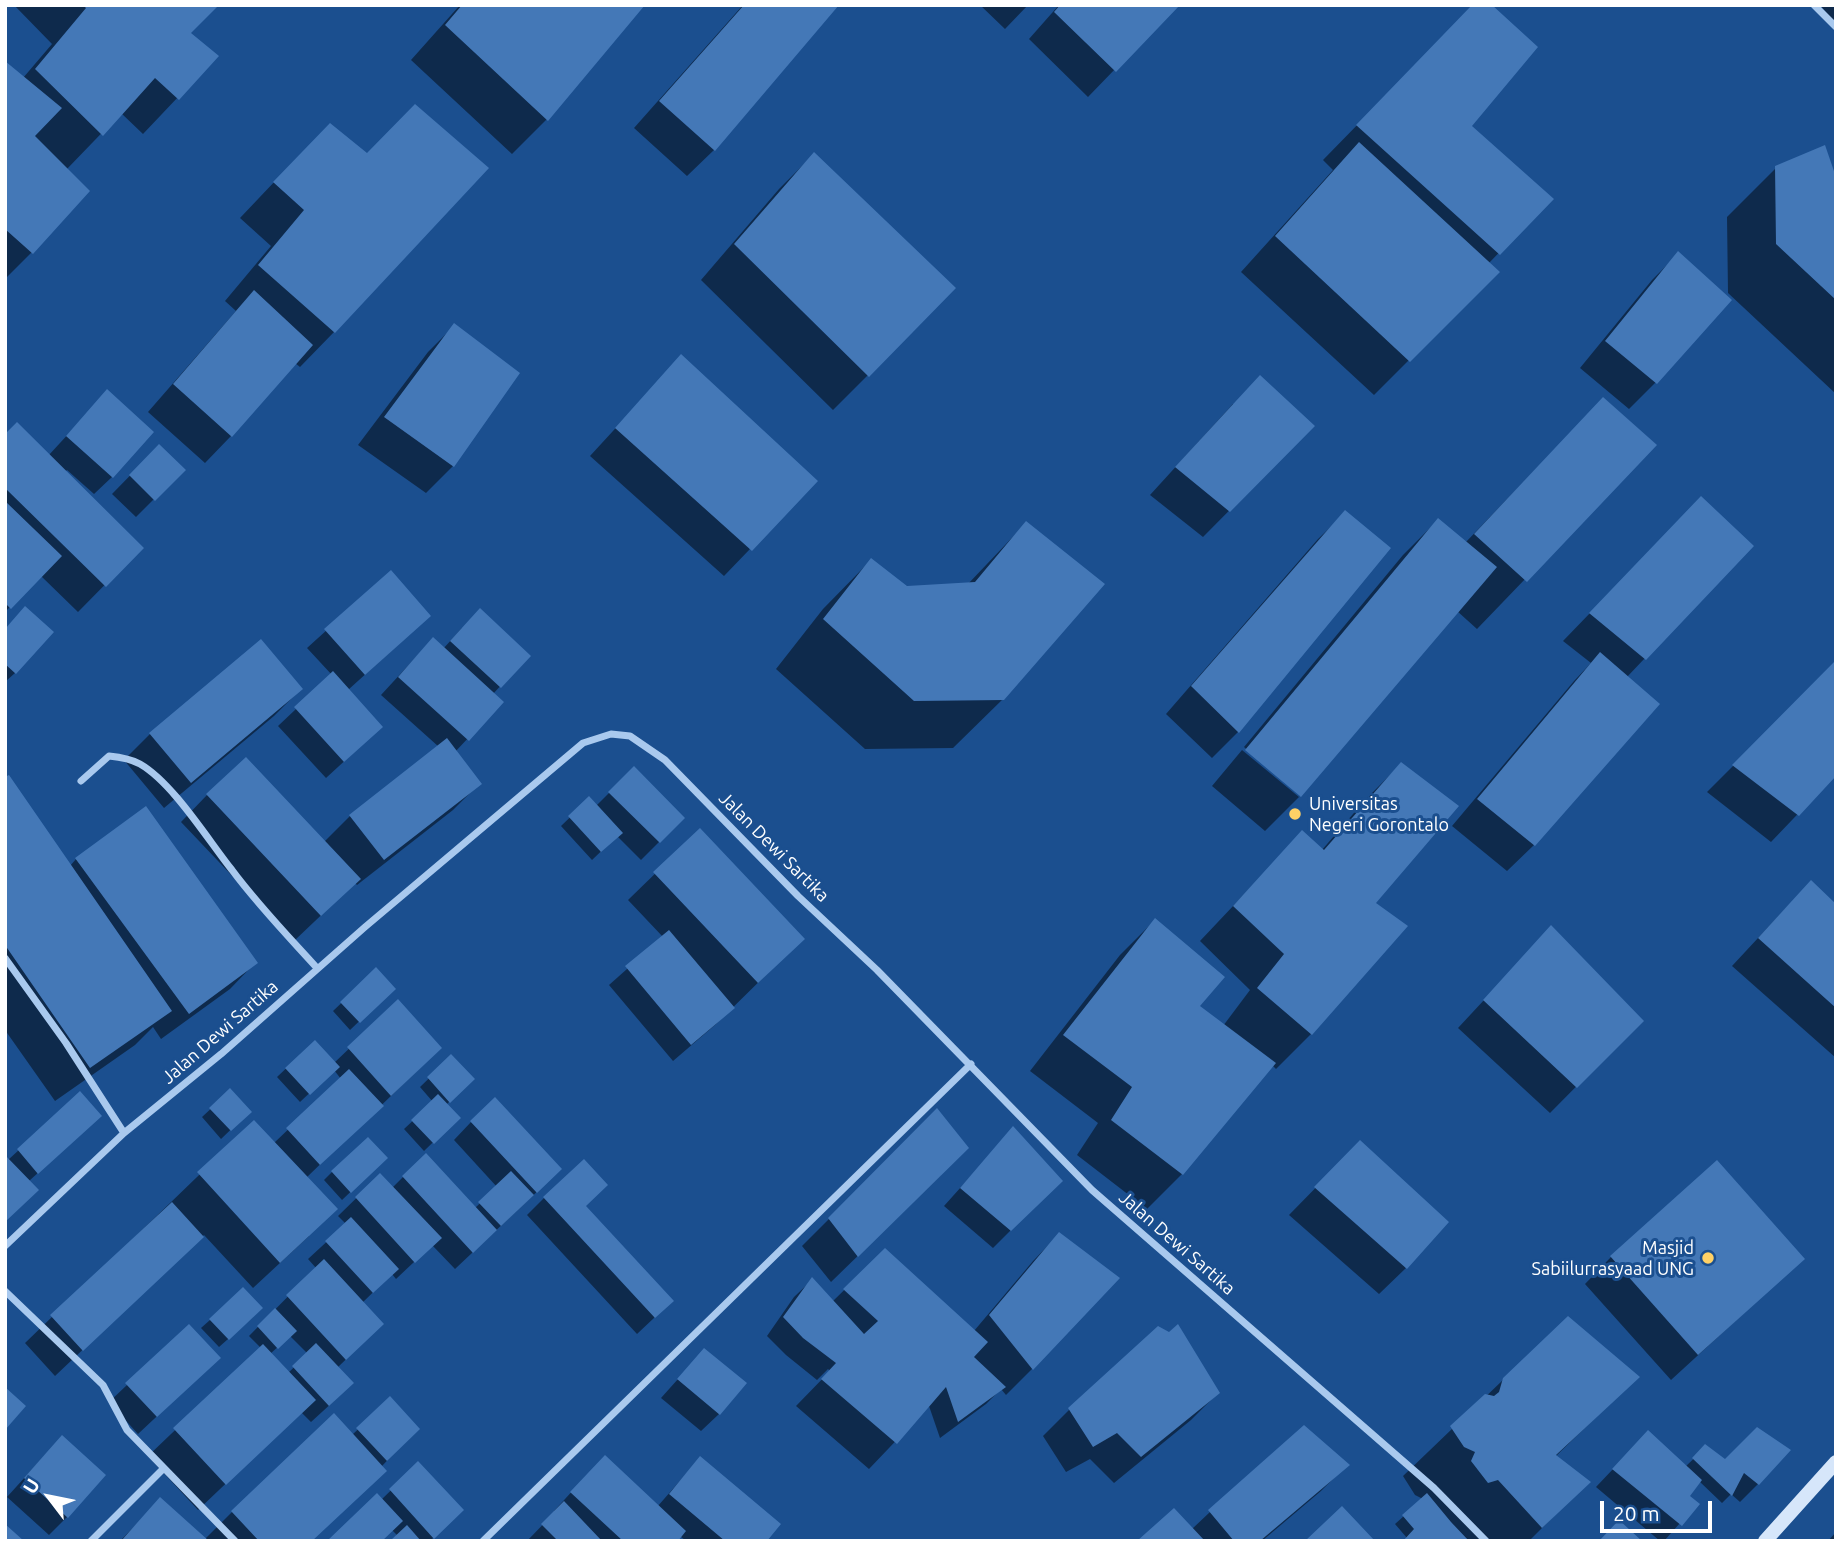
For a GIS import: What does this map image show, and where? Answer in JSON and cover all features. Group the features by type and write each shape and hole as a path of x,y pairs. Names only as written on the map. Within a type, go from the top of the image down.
{"street":[{"path":"1814,5 1836,27"},
{"name":"Jalan Dewi Sartika","path":"5,1246 124,1133 221,1054 317,968 583,743 611,734 629,736 665,760 798,896 971,1064 1092,1190 1434,1488 1486,1541"},
{"path":"80,781 109,756 140,764 162,782 233,872 317,968"},
{"path":"5,958 66,1043 124,1133"},
{"path":"483,1541 971,1064"},
{"path":"5,1291 103,1385 127,1430 234,1541"},
{"path":"1765,1541 1836,1462"},
{"path":"91,1541 163,1469"}],"building":[{"path":"83,5 219,5 191,33 219,56 179,100 155,78 103,136 35,69 86,8"},
{"path":"462,5 645,5 548,121 445,25"},
{"path":"744,5 839,5 715,151 659,101"},
{"path":"1060,5 1180,5 1116,72 1054,12"},
{"path":"1472,5 1492,5 1538,47 1472,126 1554,199 1500,255 1356,125"},
{"path":"5,61 62,108 35,136 90,191 33,254 5,229"},
{"path":"415,104 489,168 335,333 258,265 304,210 273,182 330,123 367,153"},
{"path":"1359,142 1500,272 1410,362 1275,236"},
{"path":"1825,145 1836,177 1836,300 1776,244 1775,166"},
{"path":"814,152 956,288 869,377 734,244"},
{"path":"1678,251 1732,300 1657,384 1605,341"},
{"path":"254,290 313,345 232,437 173,384"},
{"path":"454,323 520,373 454,467 384,417"},
{"path":"681,354 818,481 752,551 615,428"},
{"path":"1260,375 1315,426 1230,512 1175,467"},
{"path":"107,389 154,432 113,478 66,436"},
{"path":"1603,397 1657,445 1527,582 1474,534"},
{"path":"17,422 144,548 106,587 5,488 5,434"},
{"path":"159,444 186,470 155,501 129,475"},
{"path":"1701,496 1754,546 1646,660 1589,613"},
{"path":"5,501 62,556 11,609 5,603"},
{"path":"1345,510 1391,548 1239,733 1191,686"},
{"path":"1438,518 1497,567 1301,797 1245,750"},
{"path":"1026,521 1105,584 1004,700 914,701 823,619 871,558 907,586 975,582"},
{"path":"391,570 431,616 365,675 324,629"},
{"path":"25,606 54,632 16,674 5,664 5,629"},
{"path":"480,608 531,656 501,688 450,641"},
{"path":"433,637 504,702 469,741 398,677"},
{"path":"261,639 303,689 191,783 149,733"},
{"path":"1600,652 1660,704 1535,846 1477,799"},
{"path":"1836,660 1836,776 1799,816 1732,765"},
{"path":"333,671 383,727 344,762 294,707"},
{"path":"447,738 482,784 384,860 349,815"},
{"path":"246,757 361,879 321,916 206,794"},
{"path":"1401,762 1459,806 1376,903 1408,926 1312,1035 1257,988 1284,954 1233,906 1302,830 1324,850"},
{"path":"634,766 685,818 660,843 608,792"},
{"path":"9,775 172,1011 90,1068 5,945 5,777"},
{"path":"589,796 623,833 601,852 568,816"},
{"path":"146,806 258,963 189,1014 75,858"},
{"path":"700,828 805,939 758,983 653,872"},
{"path":"1811,880 1836,904 1836,1008 1758,938"},
{"path":"1155,918 1225,977 1200,1006 1276,1063 1183,1175 1111,1120 1132,1087 1063,1035"},
{"path":"1551,925 1644,1021 1577,1088 1483,1000"},
{"path":"669,930 735,1008 691,1045 625,966"},
{"path":"376,967 396,989 360,1023 340,1002"},
{"path":"398,999 442,1048 391,1096 347,1047"},
{"path":"315,1040 340,1067 310,1095 285,1068"},
{"path":"451,1054 475,1079 450,1103 427,1077"},
{"path":"349,1069 384,1106 320,1165 286,1128"},
{"path":"230,1088 252,1112 231,1131 209,1108"},
{"path":"80,1091 102,1116 38,1174 17,1149"},
{"path":"438,1094 461,1118 434,1144 411,1120"},
{"path":"495,1097 562,1169 537,1193 470,1121"},
{"path":"937,1108 969,1148 858,1257 828,1218"},
{"path":"254,1120 338,1209 280,1263 197,1172"},
{"path":"1013,1126 1063,1181 1011,1231 960,1188"},
{"path":"368,1137 388,1158 351,1193 331,1171"},
{"path":"1360,1140 1449,1222 1407,1269 1314,1187"},
{"path":"426,1153 497,1230 473,1253 402,1176"},
{"path":"5,1155 39,1190 5,1222"},
{"path":"584,1159 608,1185 586,1206 674,1301 655,1318 543,1197"},
{"name":"Masjid Sabiilurrasyaad UNG","path":"1717,1160 1805,1259 1698,1355 1610,1256"},
{"path":"511,1171 534,1195 501,1226 478,1202"},
{"path":"380,1173 442,1238 415,1263 355,1197"},
{"path":"172,1202 204,1237 83,1351 50,1315"},
{"path":"351,1217 399,1269 373,1293 325,1241"},
{"path":"1059,1232 1120,1278 1033,1370 989,1315"},
{"path":"885,1248 988,1342 974,1357 1006,1387 958,1422 946,1387 897,1444 821,1379 836,1363 803,1338 783,1317 812,1277 864,1334 878,1321 843,1289"},
{"path":"324,1259 384,1324 346,1360 286,1295"},
{"path":"243,1287 263,1308 229,1340 209,1319"},
{"path":"275,1308 297,1331 278,1349 257,1326"},
{"path":"1568,1316 1640,1377 1556,1455 1591,1482 1542,1528 1498,1480 1488,1483 1471,1461 1475,1452 1464,1447 1450,1426 1485,1394 1494,1396 1499,1392 1503,1378"},
{"path":"189,1324 221,1358 157,1417 125,1383"},
{"path":"1178,1324 1220,1393 1141,1457 1117,1433 1093,1447 1068,1408 1158,1326 1169,1332"},
{"path":"316,1343 354,1383 329,1406 292,1366"},
{"path":"263,1344 316,1400 226,1485 173,1428"},
{"path":"704,1348 747,1383 720,1415 677,1379"},
{"path":"5,1387 26,1406 5,1430"},
{"path":"390,1396 420,1429 387,1461 356,1428"},
{"path":"334,1413 387,1471 312,1541 259,1541 231,1511"},
{"path":"1304,1425 1350,1465 1260,1541 1234,1541 1208,1510"},
{"path":"1757,1427 1791,1450 1759,1485 1744,1473 1732,1496 1692,1458 1705,1444 1725,1459"},
{"path":"1648,1430 1702,1480 1690,1496 1700,1504 1682,1526 1612,1469"},
{"path":"62,1435 106,1475 68,1518 24,1478"},
{"path":"605,1455 686,1531 678,1541 623,1541 570,1492"},
{"path":"700,1456 781,1524 767,1541 725,1541 669,1494"},
{"path":"418,1461 464,1510 434,1539 389,1489"},
{"path":"377,1493 403,1521 382,1541 327,1541"},
{"path":"1427,1493 1469,1541 1403,1541 1414,1529 1402,1515"},
{"path":"160,1497 209,1541 121,1541"},
{"path":"564,1501 602,1541 558,1541 541,1524"},
{"path":"1342,1506 1375,1541 1305,1541"},
{"path":"1174,1508 1205,1541 1137,1541"},
{"path":"1619,1520 1642,1541 1599,1541"},
{"path":"5,1524 24,1541 5,1541"},
{"path":"407,1525 421,1541 390,1541"}],"place":[{"name":"Universitas Negeri Gorontalo","path":"1295,814"},
{"name":"Masjid Sabiilurrasyaad UNG","path":"1708,1258"}]}
